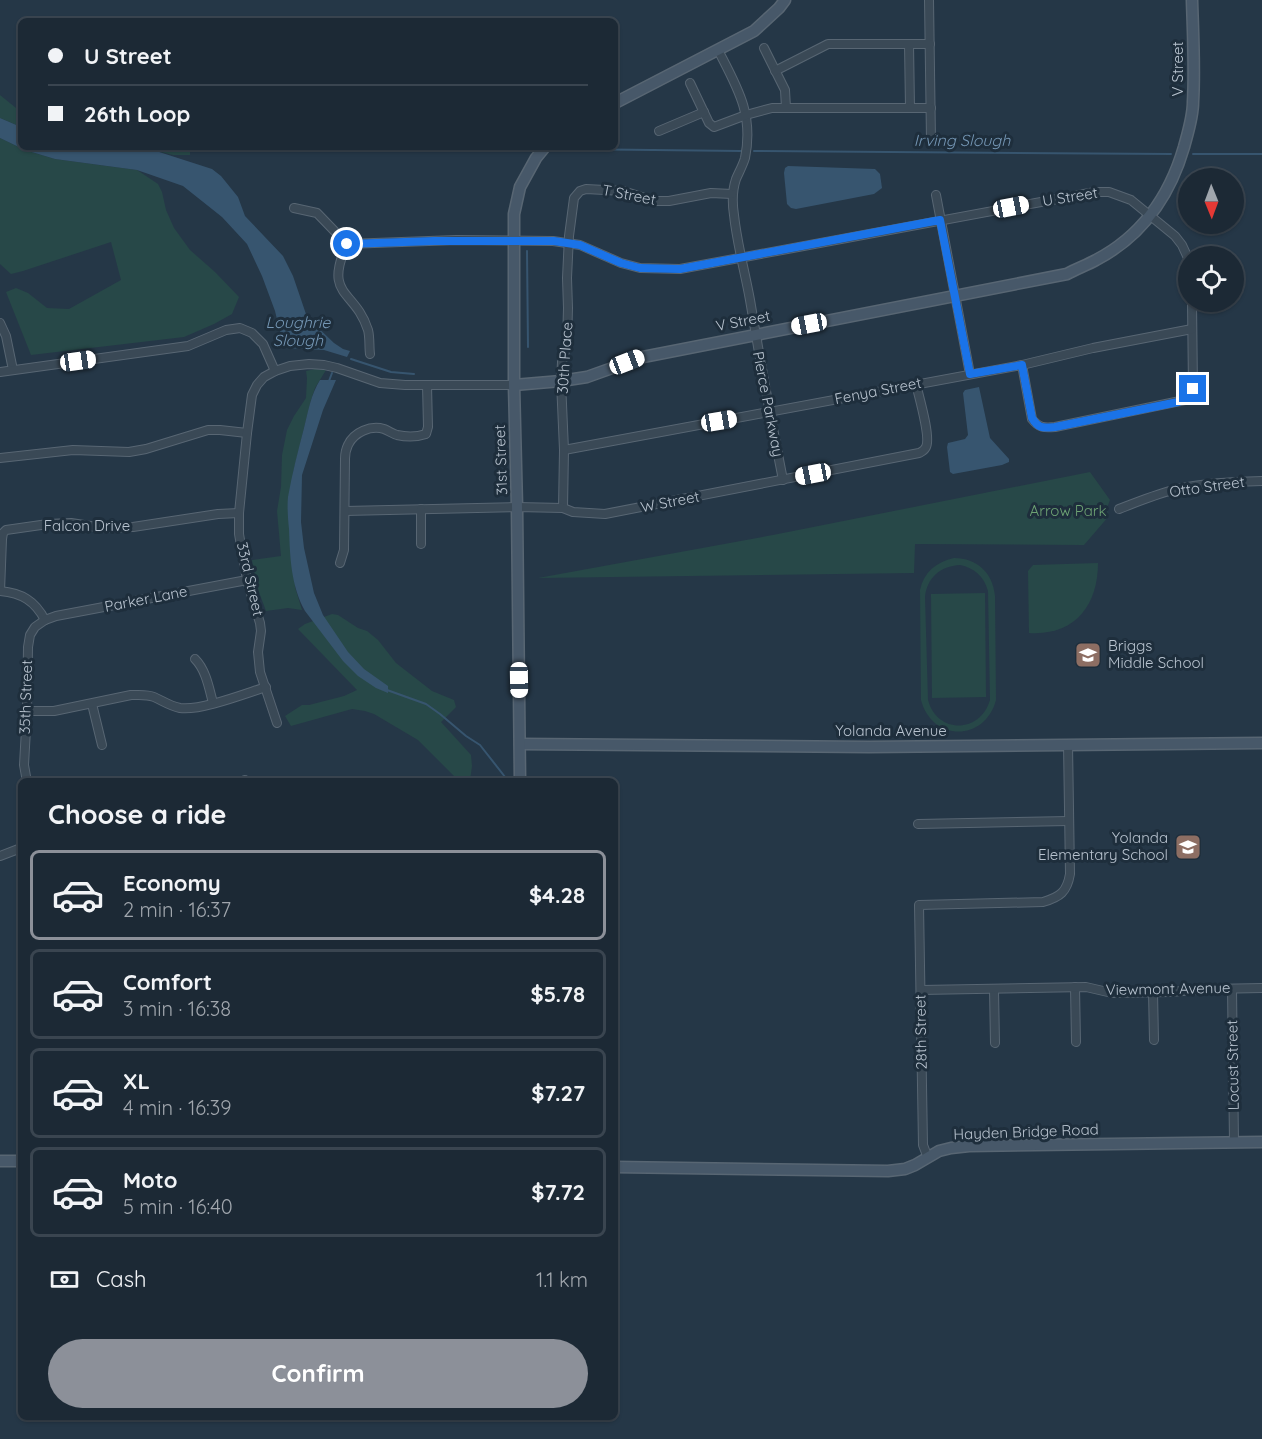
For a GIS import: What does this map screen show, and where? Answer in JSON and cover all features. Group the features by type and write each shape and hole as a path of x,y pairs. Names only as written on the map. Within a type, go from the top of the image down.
{"street":[{"path":"618,100 754,31 779,8 784,0"},
{"path":"929,0 932,140"},
{"name":"V Street","path":"1186,0 1187,137"},
{"name":"V Street","path":"274,371 290,366 324,365 380,383 427,385 514,385 561,381 587,377 643,357 1066,274 1096,261 1126,240 1150,215 1166,192 1178,168 1190,127 1194,101 1192,0"},
{"path":"775,71 828,44 930,44"},
{"path":"909,44 910,108"},
{"path":"764,48 785,90 786,108"},
{"name":"Pierce Parkway","path":"718,50 739,93 746,114 748,138 744,162 732,194 734,216 783,480"},
{"path":"690,83 709,123 714,127 746,114 772,108 932,108"},
{"path":"659,131 704,112"},
{"name":"31st Street","path":"520,778 513,240 514,214 520,187 543,150"},
{"name":"T Street","path":"569,243 574,198 580,191 586,189 623,191 654,201 669,201 711,193 732,194"},
{"name":"U Street","path":"347,244 423,241 545,241 580,245 621,263 647,269 680,269 1095,192 1109,192 1127,198 1175,236 1182,246"},
{"path":"936,195 970,374"},
{"path":"294,208 317,213 347,244 342,255 338,277 340,287 360,314 368,331 370,354"},
{"name":"30th Place","path":"563,508 564,450 561,381 562,362 567,344 569,243"},
{"path":"1022,365 1032,418 1041,428 1185,400 1192,393 1192,312"},
{"path":"0,323 6,336 12,370"},
{"path":"0,372 188,346 226,330 240,328 252,333 263,344 274,371"},
{"name":"Fenya Street","path":"564,450 1022,365 1093,348 1192,329"},
{"name":"33rd Street","path":"274,371 264,377 252,395 239,513 239,534 247,580 260,623 258,663 277,723"},
{"name":"W Street","path":"345,511 517,507 563,508 573,512 605,514 919,453 927,445 926,429 916,384"},
{"path":"340,563 344,550 347,446 357,434 374,428 384,429 396,435 426,434 428,428 427,385"},
{"path":"0,458 73,450 129,452 208,430 247,433"},
{"name":"Otto Street","path":"1119,509 1175,490 1218,483 1262,480"},
{"path":"421,509 421,544"},
{"name":"Falcon Drive","path":"0,591 2,539 6,530 71,523 103,528 133,527 239,513"},
{"name":"Parker Lane","path":"45,620 247,580"},
{"path":"0,591 31,601 45,620"},
{"name":"35th Street","path":"26,778 24,765 28,647 30,635 35,627 45,620"},
{"path":"195,659 203,670 213,703"},
{"path":"27,711 54,711 142,694 154,697 169,706 182,709 196,708 266,687"},
{"path":"92,704 102,745"},
{"name":"Yolanda Avenue","path":"520,744 855,747 1262,743"},
{"path":"918,824 1069,821 1068,744"},
{"name":"28th Street","path":"928,1158 923,1145 919,905 1043,902 1054,899 1064,892 1070,874 1069,821"},
{"path":"0,856 18,849"},
{"path":"1075,987 1076,1042"},
{"name":"Viewmont Avenue","path":"921,990 1086,987 1112,993 1262,988"},
{"path":"994,989 995,1043"},
{"name":"Locust Street","path":"1232,989 1234,1142"},
{"path":"1153,992 1154,1040"},
{"name":"Hayden Bridge Road","path":"618,1167 888,1171 905,1169 939,1151 969,1146 1262,1142"},
{"path":"0,1161 18,1161"}],"green space":[{"path":"0,95 18,110 18,126 0,118"},
{"path":"0,138 18,147 18,150 55,159 137,170 158,184 174,228 190,250 239,297 232,314 184,337 31,355 6,292 16,288 28,293 47,308 69,309 121,280 111,242 11,274 0,264"},
{"path":"153,150 190,150 190,155 173,155"},
{"path":"326,370 311,400 293,473 295,587 302,610 288,608 266,611 257,587 252,560 281,556 277,511 281,487 282,455 287,430 306,398 306,371"},
{"name":"Arrow Park","path":"1090,472 1110,500 1107,508 1109,516 1084,545 915,544 914,573 538,578 773,535"},
{"path":"962,559 977,564 991,580 995,596 996,700 990,714 981,724 970,730 958,732 947,730 936,724 927,714 921,700 920,590 928,573 936,565 948,560","holes":["953,566 965,566 981,577 988,591 990,700 985,711 977,719 959,726 940,719 928,700 925,597 928,584 936,574"]},
{"path":"1098,563 1094,592 1080,615 1071,624 1059,629 1045,633 1029,633 1028,571 1033,565"},
{"path":"985,593 986,697 932,698 931,594"},
{"path":"332,614 338,615 367,631 378,640 396,663 432,691 454,700 456,707 441,722 471,755 470,778 456,778 418,740 365,711 352,709 291,726 285,716 302,705 344,696 357,690 298,629"}],"water":[{"name":"Loughrie Slough","path":"0,118 18,126 18,147 0,138"},
{"name":"Loughrie Slough","path":"25,150 153,150 212,169 221,176 238,197 245,216 283,256 293,276 307,317 334,343 350,351 347,357 324,350 284,348 275,311 247,244 222,217 183,186 137,170 55,159"},
{"path":"788,166 875,169 880,174 882,188 874,194 796,209 791,208 787,204 784,173"},
{"name":"Loughrie Slough","path":"320,380 336,380 323,410 302,475 301,522 304,548 314,593 323,615 348,652 364,669 388,686 388,693 358,676 343,661 305,611 294,581 288,497 310,403"},
{"path":"979,387 990,438 1009,459 1009,462 953,474 950,472 948,443 965,439 968,435 963,393 965,390"}],"waterway":[{"name":"Irving Slough","path":"618,150 741,151"},
{"name":"Irving Slough","path":"754,151 1171,154"},
{"name":"Irving Slough","path":"1193,154 1262,154"},
{"path":"527,251 528,347"},
{"path":"351,359 391,372 414,374"},
{"path":"329,381 332,373"},
{"path":"387,690 426,704 440,714 480,745 506,778"}],"place":[{"name":"Briggs Middle School","path":"1088,655"},
{"name":"Yolanda Elementary School","path":"1188,847"}],"route":[{"path":"347,244 541,240 580,245 621,263 640,268 680,269 940,220 970,374 1022,365 1032,418 1037,426 1055,427 1178,402 1189,398 1193,389"}]}
